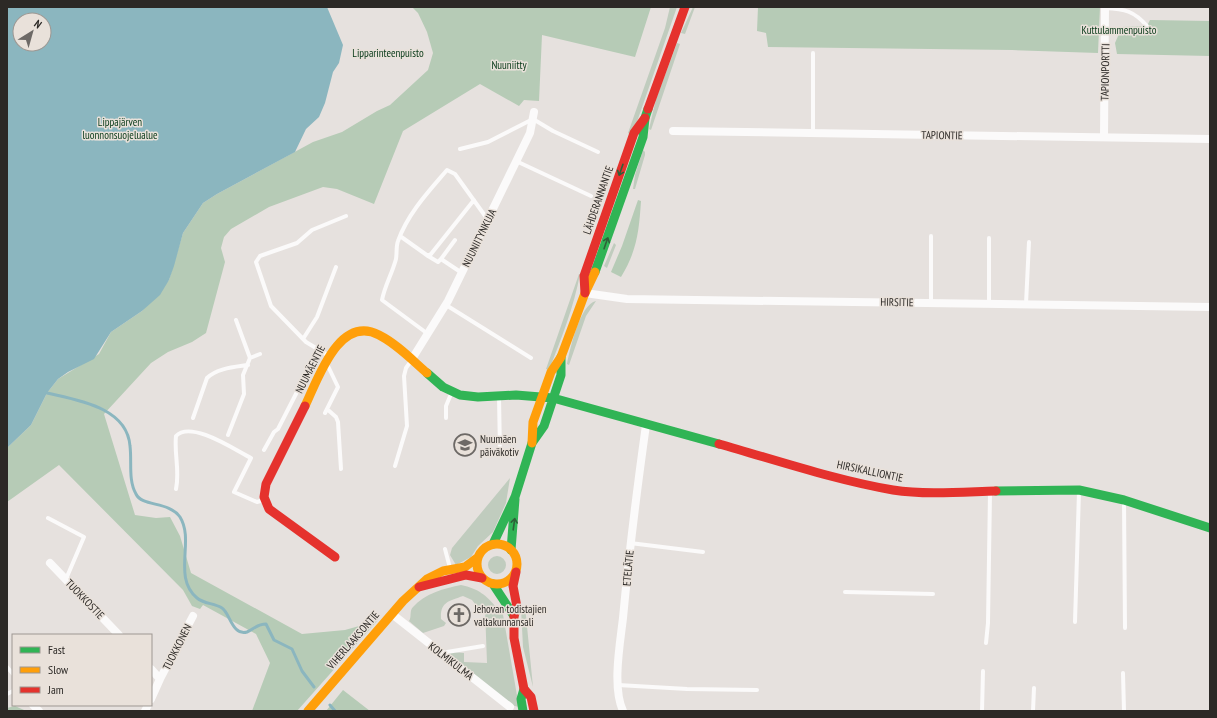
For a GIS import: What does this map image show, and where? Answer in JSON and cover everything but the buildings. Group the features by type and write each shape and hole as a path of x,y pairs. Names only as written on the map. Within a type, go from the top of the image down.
{"street":[{"name":"LÄHDERANNANTIE","path":"493,544 515,497 532,444 533,422 551,372 561,357 585,293 584,276 634,133 644,118 685,7"},
{"name":"TAPIONPORTTI","path":"1104,138 1105,8"},
{"name":"NUUNIITYNKUJA","path":"412,359 446,305 462,274 530,133 533,115"},
{"name":"TAPIONTIE","path":"673,131 1210,139"},
{"name":"HIRSITIE","path":"585,293 626,299 1210,307"},
{"name":"NUUMÄENTIE","path":"264,500 266,484 328,359 339,340 348,334 365,329 383,335 452,393 473,398 499,396 553,398"},
{"name":"LÄHDERANNANTIE","path":"532,444 544,426 561,375 561,357"},
{"name":"HIRSIKALLIONTIE","path":"553,398 646,425 871,486 894,490 924,492 1079,490 1124,500 1210,528"},
{"name":"ETELÄTIE","path":"623,711 618,685 630,543 646,425"},
{"name":"LÄHDERANNANTIE","path":"512,550 515,497"},
{"path":"264,500 269,509 335,557"},
{"path":"514,616 503,597 493,584 482,578 477,569 477,558 483,548 493,544 501,544 512,550 517,560 513,586 517,607 514,616 514,638 524,689 521,699 523,711"},
{"name":"VIHERLAAKSONTIE","path":"452,574 477,558"},
{"name":"TUOKKOSTIE","path":"50,563 118,634"},
{"path":"493,584 504,583 516,572"},
{"name":"VIHERLAAKSONTIE","path":"308,711 392,614 431,576 452,574 482,578"},
{"name":"KOLMIKULMA","path":"392,614 510,707"},
{"name":"TUOKKONEN","path":"160,679 193,616"},
{"path":"152,670 160,679 152,697"},
{"path":"524,689 531,697 534,711"}],"lane":[{"path":"1105,8 1125,9 1139,17 1147,26"},
{"path":"813,133 814,54"},
{"path":"460,149 488,142 533,115 553,131 598,152"},
{"path":"516,161 591,196"},
{"path":"428,334 382,300 385,285 396,259 400,236 405,225 423,198 447,170 456,174 488,220"},
{"path":"428,256 474,200"},
{"path":"325,413 338,387 328,359 303,339 271,306 256,262 260,256 297,243 312,230 346,216"},
{"path":"400,236 434,261 438,262 455,240"},
{"path":"931,236 931,302"},
{"path":"989,238 989,303"},
{"path":"1026,304 1029,242"},
{"path":"441,259 462,274"},
{"path":"303,339 317,317 336,268"},
{"path":"446,305 531,358"},
{"path":"228,434 244,394 243,375 250,358 236,320"},
{"path":"250,358 260,354"},
{"path":"395,466 407,426 404,376 406,368 412,359"},
{"path":"193,418 207,378 226,369 248,365"},
{"path":"264,450 274,432 278,430 299,388 306,381"},
{"path":"446,418 446,406 452,393"},
{"path":"499,396 500,452 513,456"},
{"path":"327,409 336,416 338,422 341,469"},
{"path":"176,489 178,477 176,436 180,432 187,430 204,434 251,458 234,492 257,502 264,500"},
{"path":"1076,622 1079,490"},
{"path":"986,643 988,624 990,491"},
{"path":"1124,500 1125,628"},
{"path":"48,518 84,537 66,580"},
{"path":"630,543 703,552"},
{"path":"446,549 452,574"},
{"path":"845,592 933,594"},
{"path":"441,653 483,646"},
{"path":"982,711 983,671"},
{"path":"1123,673 1124,711"},
{"path":"618,685 687,689 757,690"},
{"path":"1033,711 1034,688"}],"green space":[{"name":"Nuuniitty","path":"412,7 651,7 635,57 542,35 539,101 524,100 519,106 480,84 403,131 374,204 337,189 323,187 269,207 231,229 224,237 221,248 225,262 206,333 192,342 168,352 151,363 104,414 135,515 156,518 170,517 180,536 191,573 302,634 345,630 377,621 297,711 252,711 270,663 256,634 203,605 200,609 192,606 183,590 59,465 7,502 7,448 31,425 47,393 58,379 99,354 111,332 142,311 169,280 183,233 203,203 313,142 342,132 390,105 428,70 433,53 427,32 418,13"},
{"path":"670,7 677,7 632,136 628,133 665,28"},
{"path":"693,7 695,7 685,34 681,33"},
{"name":"Kuttulammenpuisto","path":"758,7 1100,7 1098,53 1012,50 768,47 766,33 757,31"},
{"path":"1150,20 1210,21 1210,56 1117,54 1115,43 1122,27 1147,26"},
{"path":"677,43 680,44 651,130 649,129 656,99"},
{"path":"643,150 645,155 635,189 633,189 635,175"},
{"path":"638,200 641,201 636,240 631,258 621,277 611,272"},
{"path":"614,243 616,245 607,268 604,266"},
{"path":"579,274 571,311 549,370 546,369"},
{"path":"596,301 586,316 569,365 567,364 571,348 581,318 590,304"},
{"path":"510,478 506,503 493,532 478,546 471,557 456,565 450,555 452,548"},
{"path":"493,556 501,556 506,561 504,572 501,574 493,574 488,569 488,561"},
{"path":"461,585 486,596 497,608 502,609 519,707 511,705 448,654 451,652 464,653 464,662 487,663 485,609 478,608 472,600 463,596 446,603 442,609 441,619 446,623 444,626 423,633 409,621 412,609 423,598 442,590"},
{"path":"525,606 533,687 523,647 521,608"},
{"path":"343,690 370,711 326,711"},
{"path":"15,706 25,711 7,711 7,708"}],"water":[{"name":"Lippajärven luonnonsuojelualue","path":"7,7 327,7 343,45 339,63 333,72 325,103 319,117 306,129 295,152 203,203 183,233 169,280 160,295 142,311 111,332 94,359 68,372 58,379 47,393 31,425 7,448"}],"waterway":[{"path":"47,393 86,403 99,408 120,422 127,433 130,446 131,477 136,494 144,501 169,508 180,517 184,527 185,537 186,580 190,589 200,600 222,608 238,631 247,632 258,626 266,624 274,640 292,649 302,671 314,687"},
{"path":"330,705 335,711"}],"traffic: fast":[{"path":"595,272 643,137 645,118 648,109"},
{"path":"493,544 515,497 532,443 544,426 561,375 561,357"},
{"path":"427,373 443,387 460,395 478,397 516,395 553,398 719,444"},
{"path":"996,491 1079,490 1124,500 1210,528"},
{"path":"511,550 515,499"},
{"path":"493,584 514,616"},
{"path":"523,711 521,699 524,689"}],"traffic: slow":[{"path":"532,443 533,422 551,372 561,357 585,293 595,272"},
{"path":"305,406 316,381 332,352 341,341 352,333 365,331 379,335 398,348 427,373"},
{"path":"501,544 508,547 514,553 517,564 516,572 508,581 501,584 493,584 486,581 478,572 477,560 480,553 489,545 501,544"},
{"path":"308,711 403,601 427,579 443,571 465,567 477,558"}],"traffic: jam":[{"path":"648,109 685,7"},
{"path":"585,293 584,276 634,133 645,118"},
{"path":"305,406 266,484 264,497 269,509 335,557"},
{"path":"719,444 827,475 893,490 931,493 996,491"},
{"path":"516,572 513,586 517,607 514,616 514,638 524,689 531,697 534,711"},
{"path":"419,587 466,575 482,578"}],"place":[{"name":"Nuumäen päiväkotiv","path":"465,445"},
{"name":"Jehovan todistajien valtakunnansali","path":"459,615"}],"park label":[{"name":"Lipparinteenpuisto","path":"388,53"}]}
